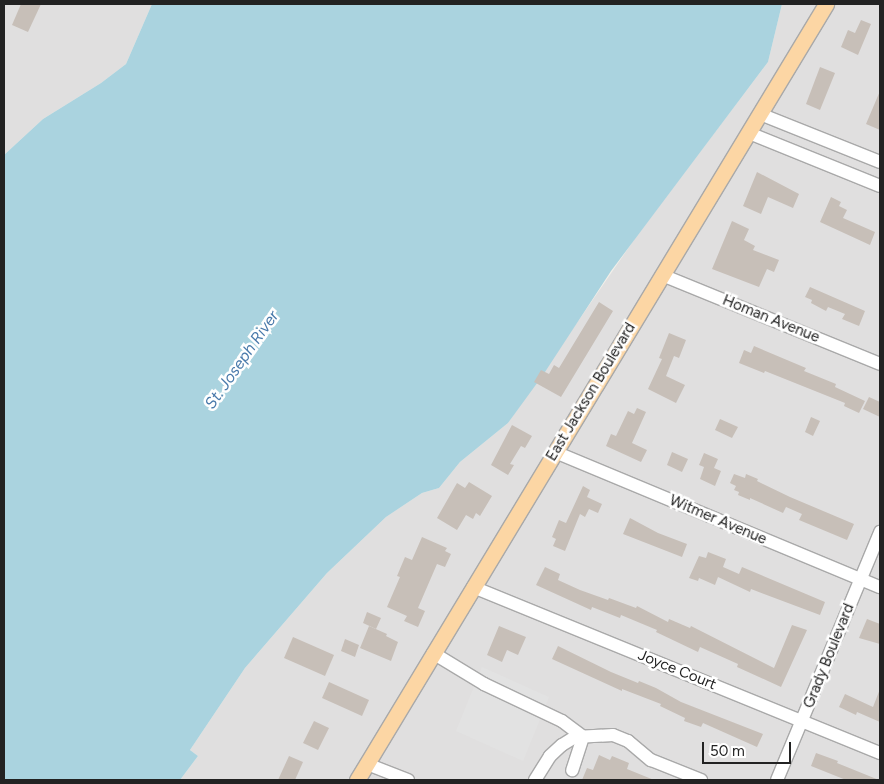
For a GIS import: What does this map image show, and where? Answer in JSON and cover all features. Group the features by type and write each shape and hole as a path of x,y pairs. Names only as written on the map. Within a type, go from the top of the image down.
{"main road":[{"name":"East Jackson Boulevard","path":"357,780 826,4"}],"street":[{"path":"760,114 880,162"},
{"path":"748,133 880,186"},
{"name":"Homan Avenue","path":"662,275 880,364"},
{"name":"Witmer Avenue","path":"555,452 880,587"},
{"name":"Grady Boulevard","path":"777,780 880,532"},
{"name":"Joyce Court","path":"473,587 880,753"},
{"path":"433,653 484,684 562,721 583,737"},
{"path":"536,780 550,756 562,744 575,737 613,735 628,741 651,760 701,780"},
{"path":"572,770 583,737"},
{"path":"367,764 408,780"}],"shaded area":[{"path":"4,4 152,4 126,64 101,83 43,119 4,155"},
{"path":"782,4 880,4 880,780 180,780 198,756 190,750 245,668 327,573 386,517 422,493 439,488 460,462 508,423 636,237 768,62"},
{"path":"482,667 549,697 523,761 456,731"}],"water":[{"name":"St. Joseph River","path":"152,4 782,4 768,62 611,271 543,375 508,423 460,462 439,488 422,493 386,517 327,573 245,668 190,750 198,756 180,780 4,780 4,155 43,119 101,83 126,64"}],"building":[{"path":"21,4 41,4 28,32 12,25"},
{"path":"861,20 871,24 858,55 841,47 848,30 855,33"},
{"path":"820,67 835,73 820,110 806,104"},
{"path":"880,91 880,130 866,124"},
{"path":"757,172 799,194 793,208 768,197 761,214 743,206"},
{"path":"831,197 841,202 839,206 847,210 843,218 875,232 870,245 820,222"},
{"path":"732,221 749,229 744,240 755,246 753,250 779,260 774,272 767,269 759,287 712,269"},
{"path":"810,287 865,311 859,326 842,319 845,314 828,307 826,311 811,303 812,300 805,297"},
{"path":"599,302 613,311 561,397 534,382 541,370 549,374 554,365 559,368"},
{"path":"669,333 686,340 679,358 674,356 666,376 685,385 676,403 648,389 662,359 659,358"},
{"path":"754,346 806,368 804,371 836,384 835,387 865,401 859,413 844,406 845,403 765,371 764,373 739,363 744,350 751,353"},
{"path":"869,397 880,402 880,417 863,409"},
{"path":"637,408 646,412 632,443 647,450 641,462 606,446 611,434 616,436 628,411 634,414"},
{"path":"811,417 820,421 813,436 805,432"},
{"path":"720,419 738,427 732,438 715,430"},
{"path":"512,425 532,436 525,448 521,446 510,464 514,465 508,475 491,465"},
{"path":"672,452 688,459 682,472 667,465"},
{"path":"704,453 718,459 714,468 721,471 715,486 700,479 704,467 699,465"},
{"path":"734,474 745,478 746,474 758,479 757,481 790,497 854,524 847,540 799,520 802,514 786,507 783,513 750,498 750,500 738,495 739,492 734,490 736,486 730,483"},
{"path":"469,482 492,496 480,516 476,513 473,519 466,515 457,530 437,518 457,483 465,488"},
{"path":"583,486 590,490 587,497 602,504 598,513 589,509 585,517 580,514 565,551 553,546 556,539 552,537 559,520 566,523"},
{"path":"630,518 658,533 687,544 682,557 623,534"},
{"path":"422,537 447,548 445,551 451,554 445,567 437,564 418,608 425,611 418,627 404,621 407,616 387,607 400,577 397,576 405,557 412,560"},
{"path":"708,552 726,559 723,567 739,574 742,567 825,602 820,615 751,589 750,592 718,577 715,585 699,578 698,581 689,578 699,556 706,558"},
{"path":"545,567 560,574 558,580 580,590 636,608 637,606 668,622 669,619 690,628 691,626 774,668 792,625 807,630 781,687 737,667 738,664 700,647 698,652 656,632 657,630 621,615 620,618 592,607 591,610 536,585"},
{"path":"367,612 381,618 376,629 363,623"},
{"path":"867,619 880,624 880,644 859,638"},
{"path":"369,626 387,634 386,636 398,642 391,661 360,648"},
{"path":"499,626 526,637 518,655 507,650 502,662 487,655"},
{"path":"293,637 334,655 325,676 284,658"},
{"path":"345,639 359,645 355,657 341,651"},
{"path":"558,646 611,672 638,683 639,681 681,702 763,734 757,747 703,723 701,727 684,721 685,718 660,706 661,704 622,689 622,691 552,659"},
{"path":"329,682 369,700 362,716 322,698"},
{"path":"880,689 880,722 857,712 856,715 839,707 845,694 873,707"},
{"path":"314,721 329,728 318,750 303,743"},
{"path":"816,753 879,780 846,780 811,766"},
{"path":"599,755 610,760 612,756 629,763 627,769 654,780 582,780 587,768 593,770"},
{"path":"289,756 303,762 295,780 278,780"}]}
